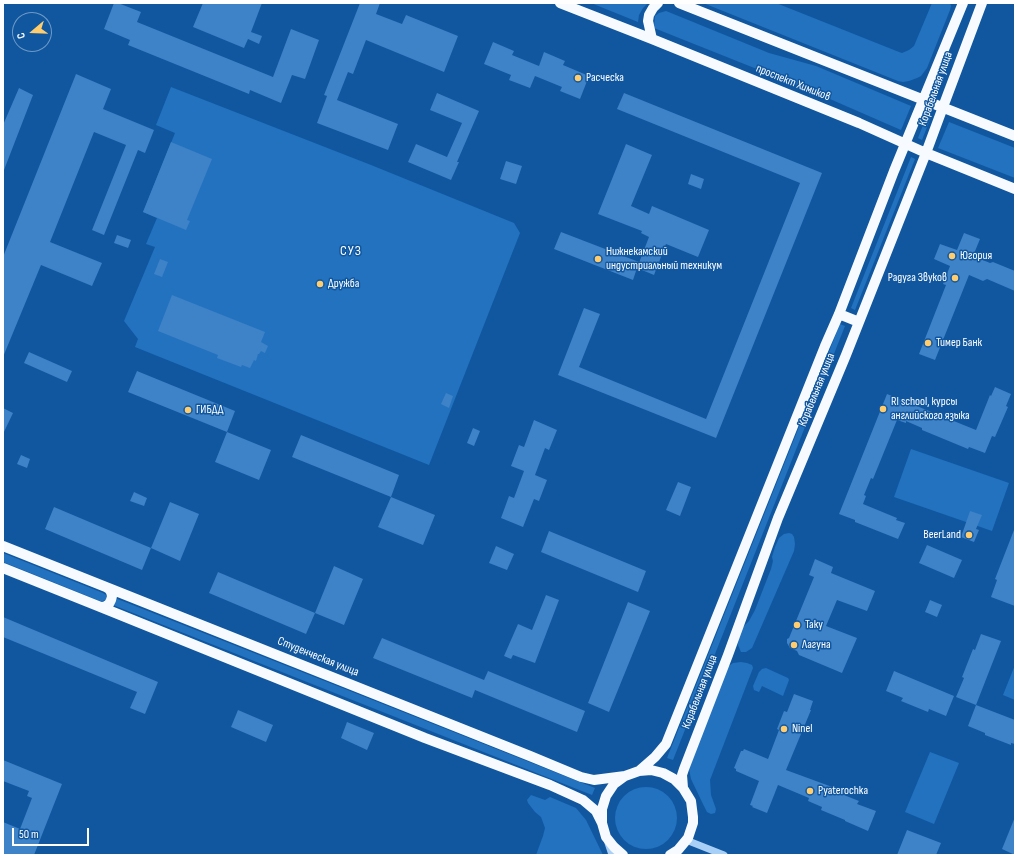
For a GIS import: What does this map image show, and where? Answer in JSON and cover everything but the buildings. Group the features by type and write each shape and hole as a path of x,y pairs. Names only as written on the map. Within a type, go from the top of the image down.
{"main road":[{"name":"проспект Химиков","path":"560,3 652,39 1015,189"},
{"path":"652,39 648,21 649,15 658,3"},
{"path":"679,3 1015,136"},
{"name":"Корабельная улица","path":"639,771 655,757 666,744 962,3"},
{"name":"Корабельная улица","path":"683,788 682,775 687,760 728,655 778,518 846,355 926,153 982,3"},
{"path":"839,314 859,322"},
{"name":"Студенческая улица","path":"3,546 581,777 594,780 626,776"},
{"path":"3,568 425,738 550,785 582,800 596,812 602,823"},
{"path":"98,606 106,606 111,600 111,592 106,587"},
{"name":"Корабельная улица","path":"623,855 614,848 606,837 602,823 602,809 606,796 614,784 626,776 639,771 651,770 663,773 674,779 683,788 691,801 693,823 688,838 678,850 670,855"}],"street":[{"name":"Корабельная улица","path":"606,837 612,855"},
{"path":"686,840 724,855"}],"shaded area":[{"path":"591,3 648,3 639,15 638,22"},
{"path":"703,3 776,3 902,53 914,46 932,3 950,3 951,6 927,68 921,76 903,82"},
{"path":"666,11 769,53 816,66 911,106 901,130 807,89 654,28 655,16"},
{"name":"Дружба","path":"171,87 371,165 514,223 520,233 429,465 135,347 138,339 124,321 155,247 146,244 157,218 143,212 175,133 156,125"},
{"path":"927,115 931,117 922,140 918,138"},
{"path":"949,122 1015,148 1015,178 938,148"},
{"path":"911,157 915,159 855,310 851,308"},
{"path":"840,324 845,326 673,760 667,758"},
{"path":"911,449 1009,483 992,531 894,497"},
{"path":"789,533 794,537 794,551 752,648 746,652 741,652 738,645 739,635 755,610 771,569 773,561 772,557 779,538 784,534"},
{"path":"3,553 103,593 106,595 106,599 100,601 3,562"},
{"path":"115,598 595,788 592,795 113,605"},
{"path":"741,662 752,665 753,668 710,780 711,795 716,809 715,813 711,814 707,812 702,802 691,779 689,769 726,668 733,663"},
{"path":"1015,665 1015,700 1003,695"},
{"path":"766,668 788,678 789,680 783,696 762,686 759,692 754,690 753,686 759,672"},
{"path":"930,752 959,763 934,824 905,812"},
{"path":"640,787 652,787 668,796 675,806 677,818 675,830 668,840 652,849 640,849 629,844 620,835 615,824 615,812 620,801 629,792"},
{"path":"531,795 545,800 550,797 576,808 586,820 603,855 536,855 545,828 541,817 528,803 527,800"}],"place":[{"name":"Расческа","path":"578,78"},
{"name":"Югория","path":"952,256"},
{"name":"Нижнекамский индустриальный техникум","path":"598,259"},
{"name":"Радуга Звуков","path":"955,278"},
{"name":"Дружба","path":"320,284"},
{"name":"Тимер Банк","path":"928,343"},
{"name":"RI school, курсы английского языка","path":"883,409"},
{"name":"ГИБДД","path":"188,410"},
{"name":"BeerLand","path":"969,535"},
{"name":"Таку","path":"797,625"},
{"name":"Лагуна","path":"794,645"},
{"name":"Ninel","path":"784,729"},
{"name":"Pyaterochka","path":"810,791"}],"district":[{"name":"СУЗ","path":"351,251"}]}
